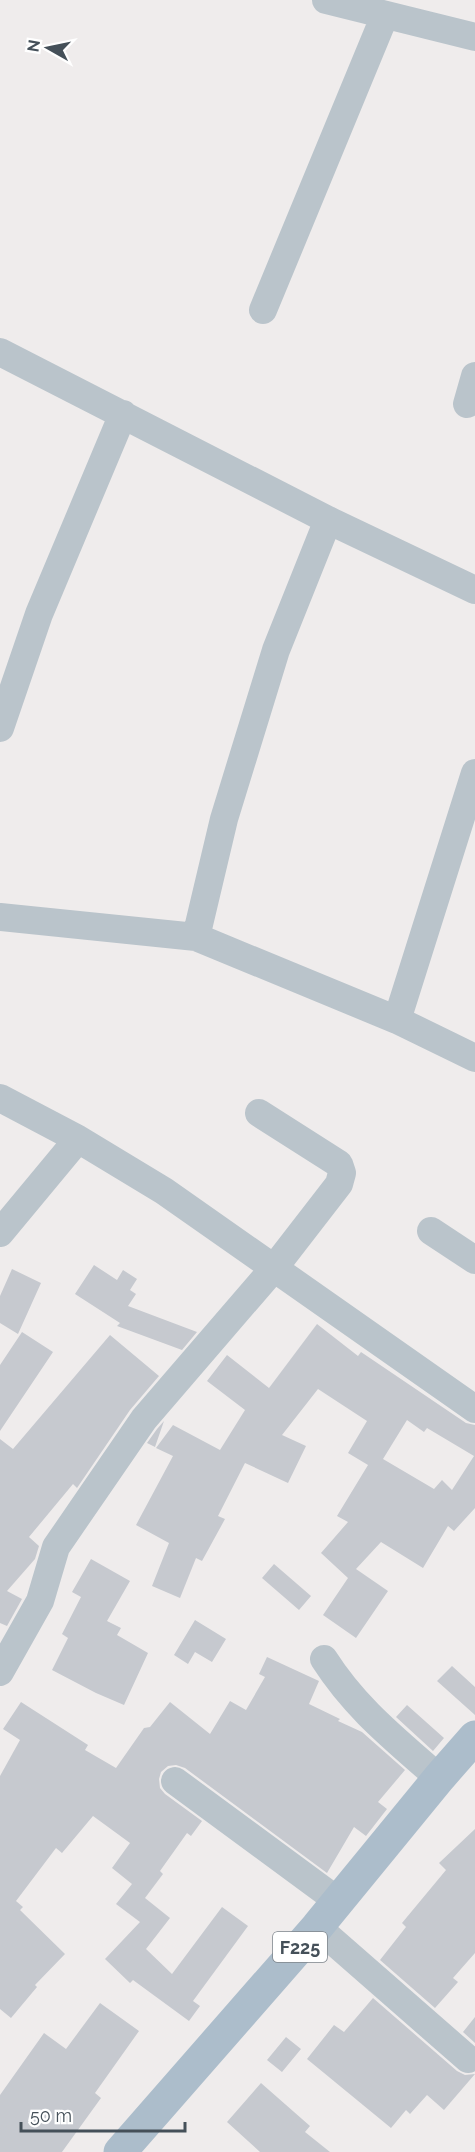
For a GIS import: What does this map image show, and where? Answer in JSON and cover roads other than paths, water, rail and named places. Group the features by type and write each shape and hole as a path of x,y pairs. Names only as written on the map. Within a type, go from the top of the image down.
{"main road":[{"name":"F225","path":"120,2152 317,1927 475,1737"}],"street":[{"path":"326,0 475,36"},
{"path":"263,310 386,15"},
{"path":"0,352 328,520 475,590"},
{"path":"467,404 475,376"},
{"path":"0,728 39,614 123,414"},
{"path":"196,937 224,819 276,650 328,520"},
{"path":"397,1020 475,773"},
{"path":"0,917 196,937 397,1020 475,1058"},
{"path":"0,1098 78,1139 164,1191 475,1409"},
{"path":"0,1672 40,1601 56,1547 144,1419 274,1268 339,1184 342,1173 339,1164 259,1113"},
{"path":"0,1233 78,1139"},
{"path":"431,1232 475,1260"},
{"path":"324,1659 340,1684 364,1712 439,1778"},
{"path":"175,1781 338,1901"},
{"path":"317,1927 468,2060"}]}
